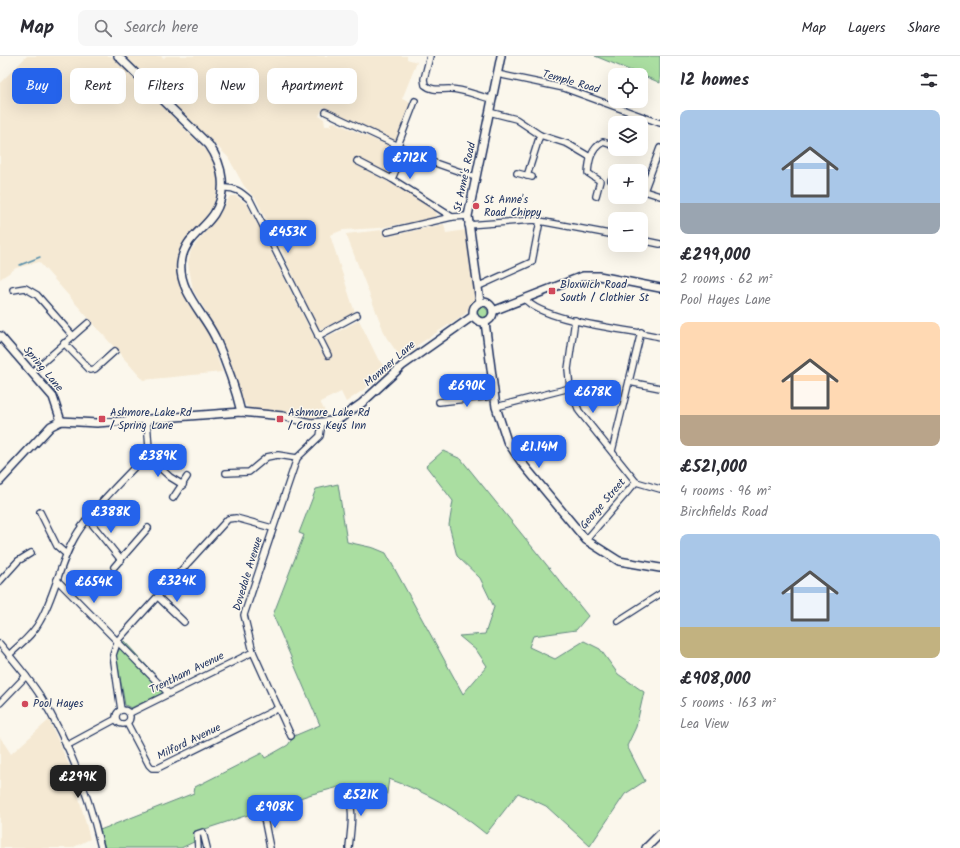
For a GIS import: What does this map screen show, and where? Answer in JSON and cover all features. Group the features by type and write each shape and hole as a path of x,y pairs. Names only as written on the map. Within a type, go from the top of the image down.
{"street":[{"path":"118,56 209,145 219,162 223,188 214,214 188,242 182,256 181,273 188,292 206,320 217,343 236,390 241,412"},
{"path":"430,56 424,79 427,87 435,89 451,89 491,99"},
{"name":"St Anne's Road","path":"480,302 479,286 468,225 468,216 501,56"},
{"name":"Temple Road","path":"497,74 564,88 660,123"},
{"path":"398,145 415,101"},
{"path":"326,112 405,149 475,177"},
{"path":"489,112 516,119 540,135 568,144 590,157"},
{"path":"517,173 529,177 540,135"},
{"path":"596,196 600,181 588,173 590,157 596,146 603,142 608,144"},
{"path":"392,179 405,149"},
{"path":"648,179 659,152"},
{"path":"356,161 392,179 452,217"},
{"path":"223,188 232,187 241,192 250,200 328,355"},
{"path":"648,192 660,196"},
{"path":"387,232 452,217 468,216"},
{"path":"468,225 534,220 608,234"},
{"path":"479,286 532,262 540,221"},
{"path":"648,241 660,244"},
{"path":"493,312 575,279 591,275 660,288"},
{"path":"12,290 25,288 37,295 74,336"},
{"path":"525,299 536,308 575,320 660,337"},
{"path":"480,302 488,303 493,312 491,318 485,322 479,322 473,316 474,307 480,302"},
{"path":"318,336 357,315"},
{"name":"Monmer Lane","path":"322,423 342,418 362,403 402,366 473,316"},
{"path":"575,320 568,369 570,388 579,411 636,482 660,489"},
{"path":"485,322 496,407 507,441 522,463 586,540 619,561 660,568"},
{"path":"32,372 88,323"},
{"path":"612,451 641,332"},
{"name":"Spring Lane","path":"0,336 53,397 61,421"},
{"path":"64,343 90,370 95,369 115,351"},
{"path":"629,382 660,388"},
{"path":"496,407 570,388"},
{"path":"439,402 494,396"},
{"path":"0,481 51,426 61,421 97,423 241,412 259,413 322,423"},
{"path":"9,655 34,631 40,623 66,554 78,532 146,455 149,449 148,420"},
{"name":"Dovedale Avenue","path":"291,736 253,652 244,615 272,528 297,458 320,436 322,423"},
{"path":"146,455 170,477 183,485"},
{"path":"226,473 249,472 267,457 278,455 297,458"},
{"path":"173,498 188,477"},
{"name":"George Street","path":"586,540 636,482"},
{"path":"40,512 57,546 66,554"},
{"path":"121,710 113,655 118,640 228,519 236,518 272,528"},
{"path":"88,519 121,560"},
{"path":"114,567 148,528"},
{"path":"0,581 18,561 31,553"},
{"path":"57,580 118,640 168,693"},
{"path":"618,621 660,594"},
{"path":"158,597 184,622"},
{"path":"0,644 41,697 66,746 82,782 101,848"},
{"name":"Trentham Avenue","path":"130,713 253,652"},
{"path":"0,703 26,676"},
{"name":"Milford Avenue","path":"128,723 149,765 152,768 158,768 279,708"},
{"path":"116,719 120,723 128,723 131,718 130,713 125,710 121,710"},
{"path":"66,746 116,719 116,715 121,710"},
{"path":"346,789 352,803 353,812 349,848"},
{"path":"263,812 270,848"},
{"path":"198,848 197,834 201,832 204,833 207,848"},
{"path":"646,848 660,834"}],"shaded area":[{"path":"27,56 112,56 124,68 70,68 70,104 126,104 126,70 134,78 134,104 160,104 208,152 216,168 218,186 214,204 204,219 190,234 177,257 178,278 183,292 209,333 222,372 143,380 39,262 16,268 0,279 0,83 12,71 12,104 62,104 62,68 15,68"},
{"path":"124,56 161,56 164,58 166,56 407,56 407,59 417,62 402,99 412,103 397,141 323,107 319,116 324,119 325,126 331,126 331,123 334,122 398,150 399,154 390,175 357,158 354,163 438,210 434,218 379,228 343,230 330,235 355,313 321,329 318,327 256,199 244,186 228,157 173,104 198,104 198,68 136,68"},
{"path":"230,196 236,196 247,204 322,353 329,349 325,339 359,320 378,359 389,372 346,402 341,392 320,402 328,417 311,418 249,408 244,403 231,366 211,320 193,290 188,263 191,250 218,216"},
{"path":"444,224 446,233 466,230 476,298 465,314 416,346 417,348 402,359 386,337 346,234 382,230 386,237"},
{"path":"49,720 72,772 90,839 72,848 0,848 0,737 11,754"}],"green space":[{"path":"595,56 660,56 660,83 648,78 648,68 624,68"},
{"path":"484,307 487,308 487,318 480,319 477,318 476,311 477,308"},
{"path":"443,451 461,459 588,616 576,630 533,636 529,647 555,659 584,641 600,649 618,674 644,692 636,727 627,746 645,781 625,794 590,846 546,806 518,793 486,834 451,808 428,795 389,779 385,806 357,801 347,785 312,794 193,833 196,841 181,848 105,848 100,830 194,793 195,787 262,753 265,758 288,745 294,736 320,725 273,615 304,535 299,533 316,489 338,484 347,542 374,548 386,553 463,694 487,666 477,651 459,636 485,634 494,607 480,578 457,556 449,525 453,501 426,466"},
{"path":"124,641 169,690 131,708 125,705 116,655"}],"waterway":[{"path":"20,265 40,257"}],"place":[{"name":"St Anne's Road Chippy","path":"476,206"},
{"name":"Bloxwich Road South / Clothier St","path":"552,291"},
{"name":"Ashmore Lake Rd / Spring Lane","path":"102,419"},
{"name":"Ashmore Lake Rd / Cross Keys Inn","path":"280,419"},
{"name":"Pool Hayes","path":"25,704"}]}
